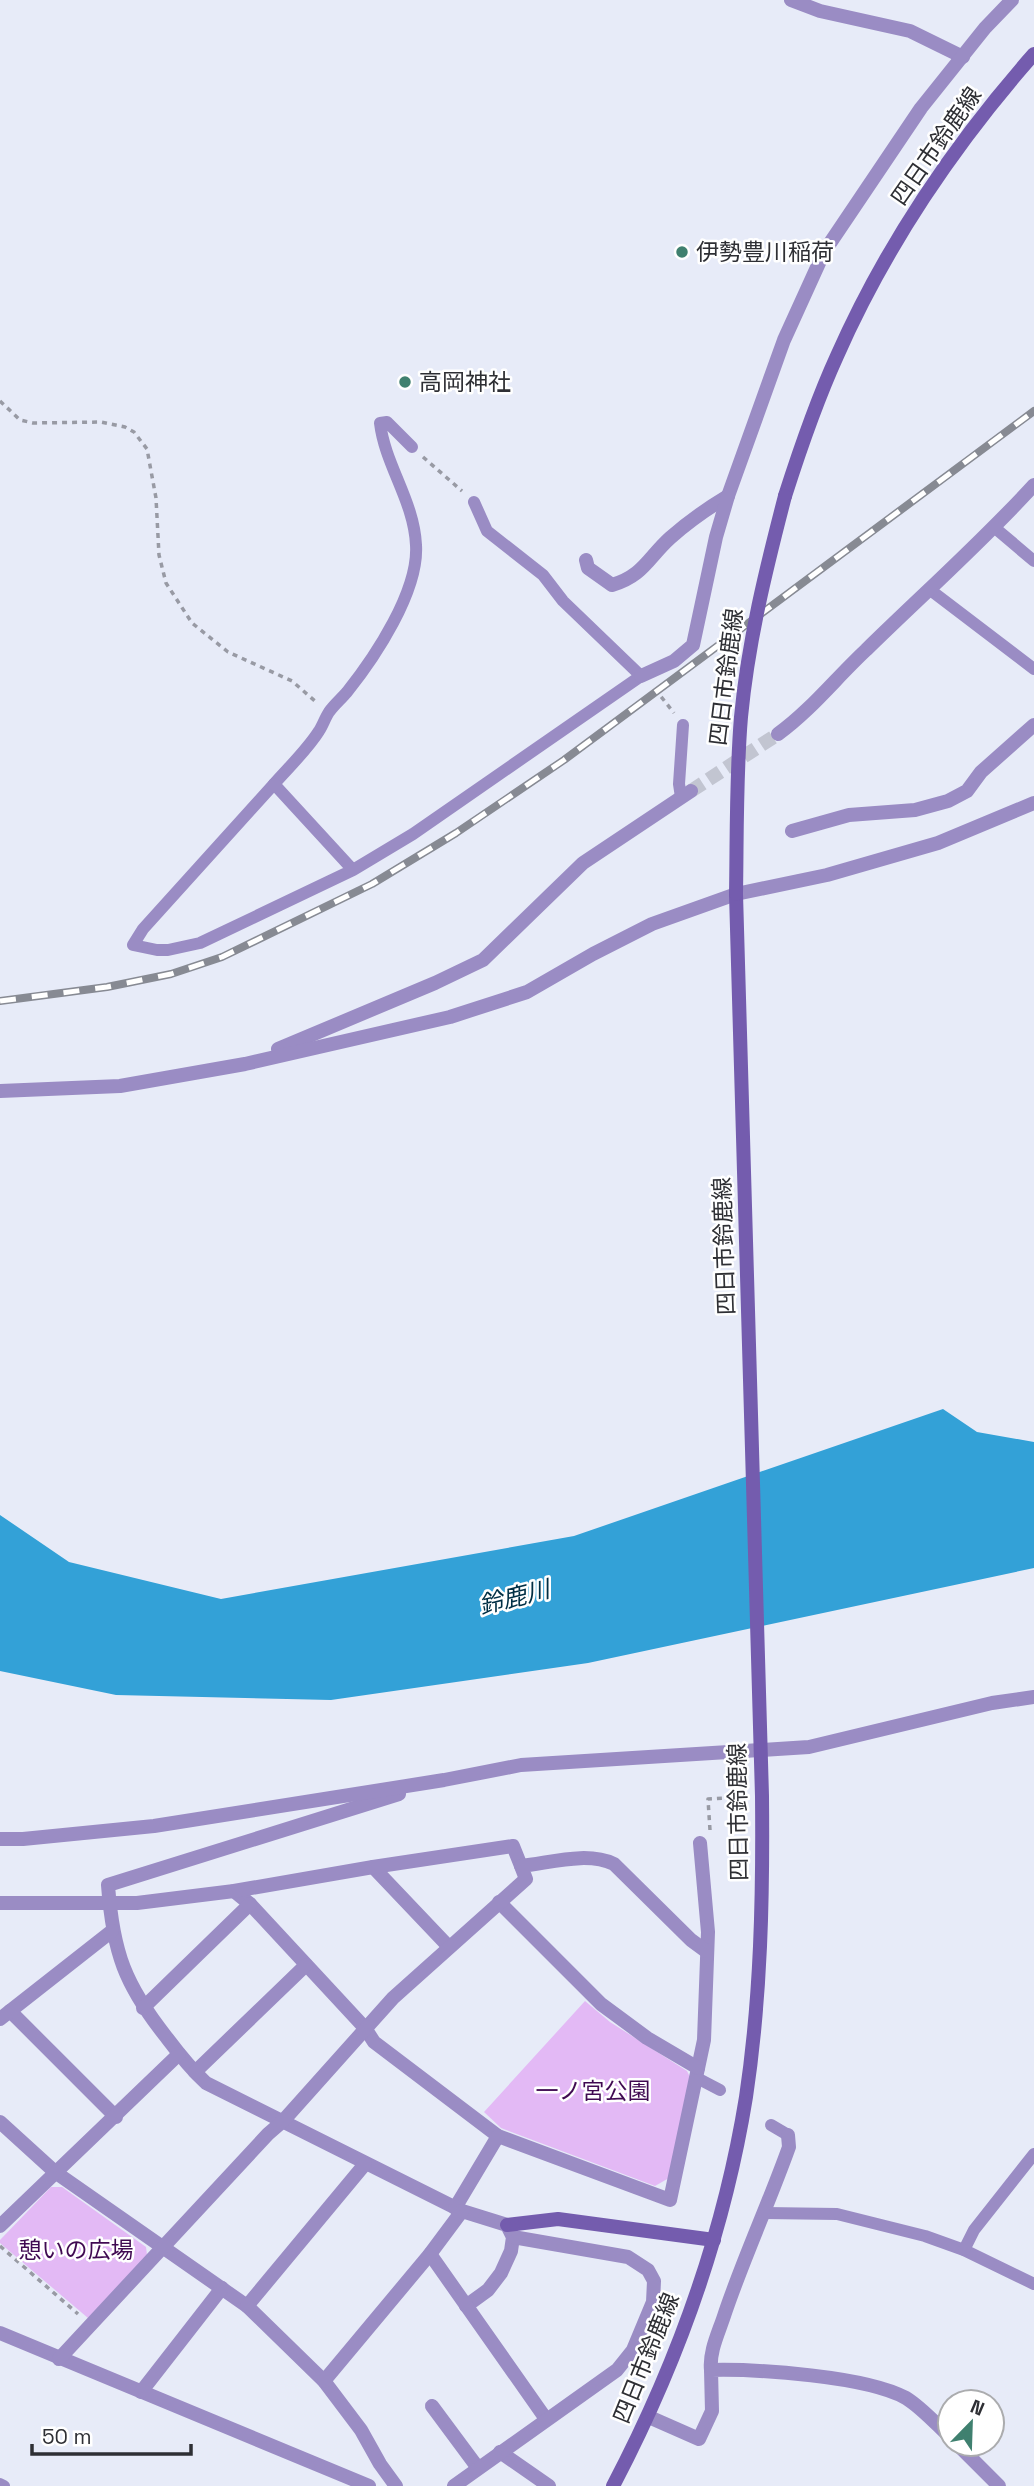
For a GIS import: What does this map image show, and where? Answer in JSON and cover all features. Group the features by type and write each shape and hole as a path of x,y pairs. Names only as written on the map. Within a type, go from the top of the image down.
{"main road":[{"name":"四日市鈴鹿線","path":"613,2486 649,2417 690,2315 726,2198 746,2098 753,2039 761,1931 762,1796 736,894 741,718 760,593 785,496 802,443 836,356 887,259 967,136 1034,54"},
{"path":"510,2231 558,2219 713,2240"}],"street":[{"path":"791,0 820,11 910,31 963,57"},
{"path":"641,676 674,661 693,645 716,537 728,496 784,340 824,252 921,108 985,28 1012,0"},
{"path":"778,734 801,718 864,651 995,528 1034,485"},
{"path":"586,560 588,568 612,585 630,580 670,538 728,496"},
{"path":"792,831 849,816 915,810 948,801 967,790 981,772 1034,725"},
{"path":"245,1064 435,984 483,960 583,863 686,794"},
{"path":"0,1091 120,1086 245,1064 450,1017 527,992 652,924 736,894 827,876 938,843 1034,803"},
{"path":"0,1839 154,1826 444,1780 521,1765 809,1747 992,1703 1034,1697"},
{"path":"444,1780 108,1885 112,1931 127,1978 143,2008 179,2054 212,2086 365,2164 510,2231 628,2257 648,2270 654,2281 653,2302 627,2359 617,2370 454,2486"},
{"path":"234,1891 365,2028 374,2042 498,2136 670,2200 704,2040 708,1932 700,1843"},
{"path":"0,1903 136,1903 234,1891 513,1846 526,1879 393,1998 283,2121 59,2359"},
{"path":"521,1866 589,1858 614,1864 691,1940 706,1951"},
{"path":"373,1867 449,1947"},
{"path":"499,1902 601,2004 697,2073"},
{"path":"143,2008 250,1905"},
{"path":"112,1931 5,2015 116,2117"},
{"path":"195,2072 306,1965"},
{"path":"0,2227 179,2054"},
{"path":"0,2122 55,2172 247,2305 295,2350 324,2382 361,2430 396,2486"},
{"path":"649,2417 699,2439 712,2411 713,2348 789,2147 788,2135"},
{"path":"324,2382 429,2254 458,2209 498,2136"},
{"path":"247,2305 365,2164"},
{"path":"466,2305 494,2284 511,2252 510,2231"},
{"path":"429,2254 546,2419"},
{"path":"141,2392 222,2288"},
{"path":"0,2333 369,2486"},
{"path":"711,2370 741,2369 843,2380 909,2400 936,2424"},
{"path":"432,2406 478,2468"},
{"path":"500,2452 549,2486"},
{"path":"971,2458 999,2486"}],"lane":[{"path":"412,447 387,422 380,423 383,443 411,517 416,545 415,572 396,616 348,691 328,713 319,731 211,857 143,929 133,945 157,950 200,943 353,870 413,834 641,676 563,601 543,575 487,531 474,502"},
{"path":"995,528 1034,561"},
{"path":"929,590 1034,669"},
{"path":"683,725 679,784 686,794"},
{"path":"274,784 353,870"},
{"path":"697,2073 720,2090"},
{"path":"771,2125 788,2135"},
{"path":"964,2250 974,2230 1034,2154"},
{"path":"765,2213 837,2214 925,2236 964,2250 1034,2284"}],"path":[{"path":"0,401 20,420 33,424 101,422 135,432 147,449 156,498 159,555 166,583 191,624 228,652 292,681 328,713"},
{"path":"412,447 474,502"},
{"path":"641,676 683,725"},
{"path":"700,1843 710,1842 708,1799 762,1796"},
{"path":"0,2246 91,2325"}],"green space":[{"name":"一ノ宮公園","path":"585,2001 610,2022 687,2071 691,2079 669,2178 655,2186 501,2128 484,2112"},
{"name":"憩いの広場","path":"51,2187 62,2187 146,2247 147,2255 88,2318 0,2243"}],"water":[{"name":"鈴鹿川","path":"943,1409 977,1432 1034,1442 1034,1568 588,1663 331,1700 116,1695 0,1671 0,1515 69,1562 221,1599 574,1536"}],"tunnel":[{"path":"691,791 778,734"}],"railway":[{"path":"0,1001 107,987 171,974 222,957 372,884 456,833 564,760 1034,411"}],"place":[{"name":"伊勢豊川稲荷","path":"682,252"},
{"name":"高岡神社","path":"405,382"}]}
